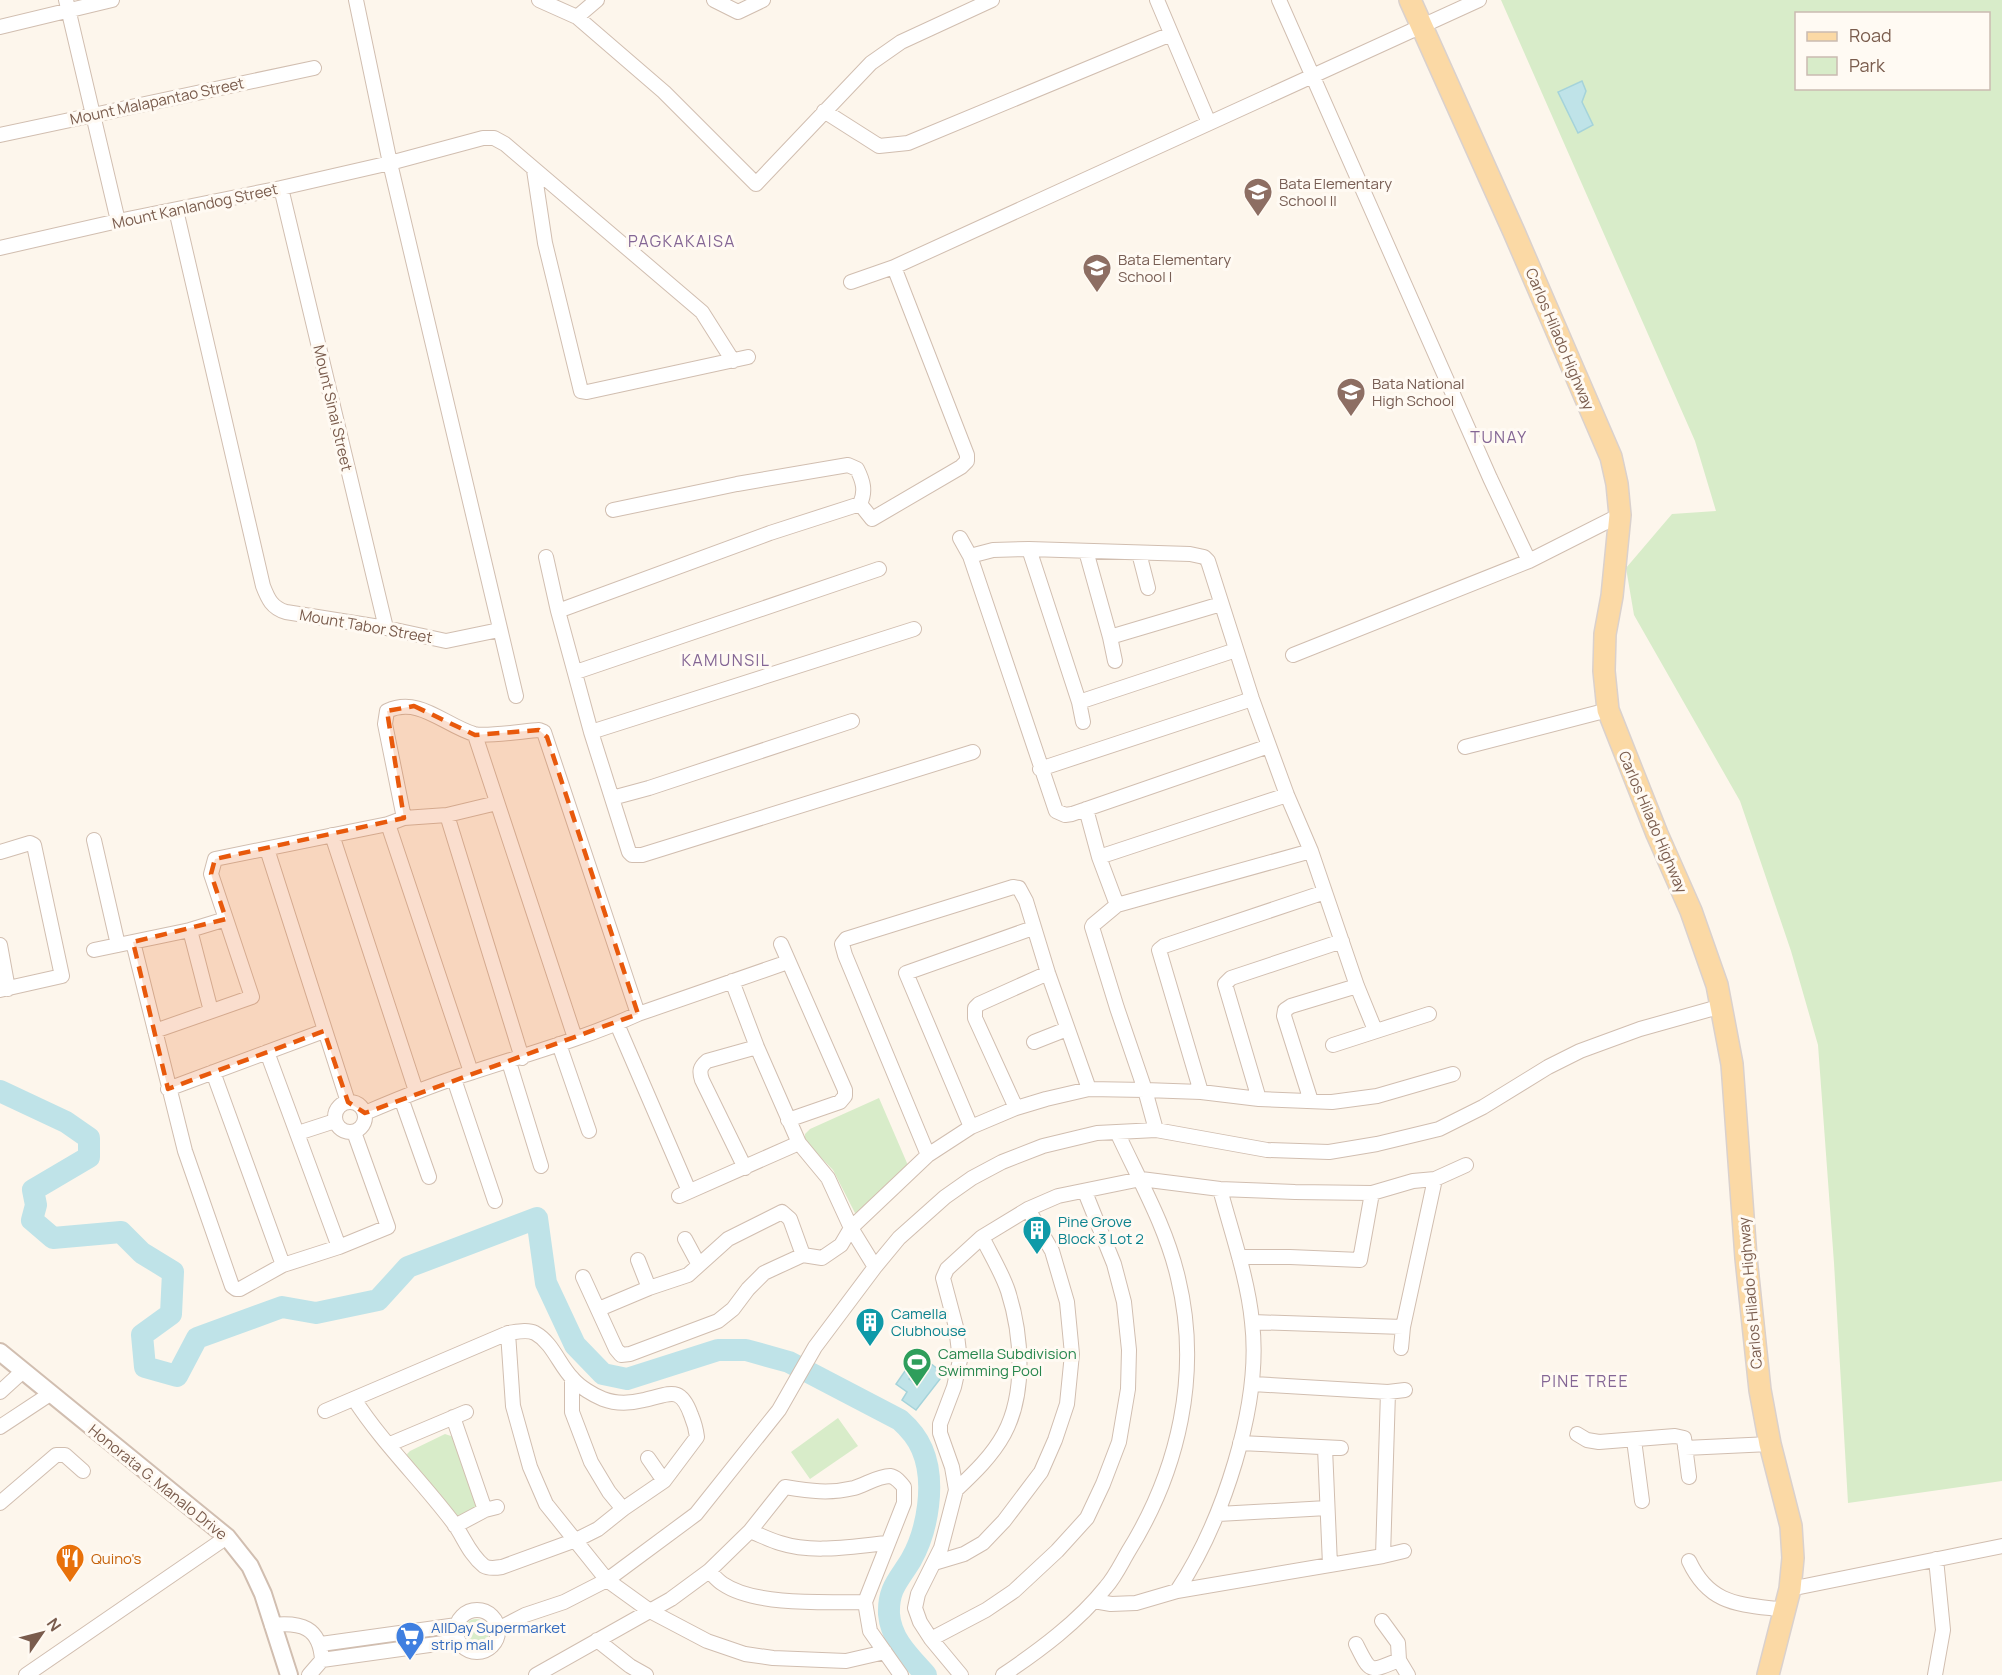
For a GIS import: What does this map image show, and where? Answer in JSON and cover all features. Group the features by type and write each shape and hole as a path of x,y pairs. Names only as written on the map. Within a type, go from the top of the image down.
{"main road":[{"name":"Carlos Hilado Highway","path":"1410,0 1611,457 1617,484 1620,515 1612,596 1605,634 1604,671 1608,710 1691,911 1722,1006 1732,1064 1746,1258 1760,1389 1770,1444 1791,1526 1793,1558 1790,1589 1768,1675"}],"street":[{"path":"0,27 67,5 112,0"},
{"path":"356,0 390,163 516,696"},
{"path":"539,0 577,17 664,92 756,184 871,63 901,42 993,0"},
{"path":"577,17 597,0"},
{"path":"714,0 738,12 763,0"},
{"path":"1157,0 1209,123"},
{"path":"1279,0 1490,478 1529,561"},
{"path":"851,282 894,267 1479,0"},
{"path":"67,5 118,221"},
{"path":"824,111 879,146 909,143 1171,34"},
{"name":"Mount Malapantao Street","path":"0,135 314,68"},
{"name":"Mount Kanlandog Street","path":"0,248 281,188 489,137 505,144 534,170"},
{"path":"534,170 702,312 733,361"},
{"path":"534,170 548,254 581,391 587,392 748,357"},
{"name":"Mount Sinai Street","path":"281,188 386,628"},
{"name":"Mount Tabor Street","path":"176,210 263,586 271,603 276,609 286,612 386,628 446,641 499,630"},
{"path":"860,504 872,519 961,467 967,461 967,455 894,267"},
{"path":"558,611 770,533 860,504 864,497 857,469 848,465 737,484 613,510"},
{"path":"1293,655 1529,561 1620,515"},
{"path":"960,538 970,556 1056,811 1065,815 1086,809 1269,746"},
{"path":"970,556 993,550 1029,549 1190,554 1204,557 1210,568 1269,746 1311,851 1357,986 1376,1030"},
{"path":"1029,549 1079,702 1083,722"},
{"path":"1086,551 1115,661"},
{"path":"1139,553 1148,588"},
{"path":"546,557 558,611 591,732 629,852 637,856 973,752"},
{"path":"576,672 879,569"},
{"path":"1110,637 1221,604"},
{"path":"591,732 914,628"},
{"path":"1079,702 1236,650"},
{"path":"1040,769 1252,699"},
{"path":"404,818 385,724 387,711 398,705 414,706 475,735 539,730 544,732 638,1014"},
{"path":"1465,747 1608,710"},
{"path":"612,798 852,721"},
{"path":"475,735 575,1038"},
{"path":"1099,857 1287,795"},
{"path":"155,1031 252,997 211,874 215,859 388,825 404,818 447,815 497,803"},
{"path":"1086,809 1099,857 1117,905"},
{"path":"447,815 515,1060 541,1166"},
{"path":"388,825 471,1072"},
{"path":"332,835 416,1091"},
{"path":"94,840 118,945"},
{"path":"0,852 30,843 34,845 62,976 4,989 0,945"},
{"path":"267,849 348,1102"},
{"path":"1156,1130 1146,1090 1092,927 1117,905 1311,851"},
{"path":"928,1155 861,996 842,944 846,939 1014,887 1019,888 1025,897 1048,973 1089,1089"},
{"path":"1201,1092 1159,950 1164,946 1325,892"},
{"path":"94,950 190,930 226,919"},
{"path":"971,1127 906,973 1033,928"},
{"path":"190,930 211,1011"},
{"path":"1258,1099 1225,984 1231,978 1342,941"},
{"path":"133,942 185,1151 232,1286 236,1289 240,1288 283,1265 339,1247 388,1227 354,1132"},
{"path":"781,944 845,1090 845,1096 840,1102 788,1120"},
{"path":"364,1113 416,1091 515,1060 788,962"},
{"path":"1016,1108 975,1018 975,1008 979,1004 1048,973"},
{"path":"732,981 757,1047 799,1143 828,1178 851,1228 875,1267"},
{"path":"1311,1101 1284,1016 1285,1010 1291,1006 1357,986"},
{"path":"498,1629 525,1615 564,1602 608,1580 696,1514 779,1410 807,1359 899,1238 924,1214 982,1173 1002,1162 1043,1146 1097,1133 1156,1130 1267,1150 1329,1152 1377,1144 1439,1129 1483,1107 1548,1067 1580,1052 1640,1029 1722,1006"},
{"path":"1333,1045 1429,1014"},
{"path":"617,1024 684,1193 799,1143"},
{"path":"1034,1042 1067,1029"},
{"path":"168,1089 324,1030"},
{"path":"559,1044 589,1131"},
{"path":"745,1168 700,1072 707,1061 757,1047"},
{"path":"267,1052 339,1247"},
{"path":"213,1072 283,1265"},
{"path":"583,1276 615,1349 621,1355 630,1354 718,1321 733,1309 764,1273 803,1255 822,1258 841,1245 851,1228 928,1155 971,1127 1016,1108 1089,1089 1201,1092 1258,1099 1332,1102 1377,1096 1453,1074"},
{"path":"454,1079 495,1201"},
{"path":"401,1098 429,1177"},
{"path":"348,1102 358,1104 364,1113 365,1121 361,1128 354,1132 342,1130 335,1121 337,1108 348,1102"},
{"path":"298,1133 335,1121"},
{"path":"1003,1675 1055,1637 1108,1585 1146,1523 1158,1498 1178,1439 1188,1367 1184,1308 1170,1251 1141,1179 1117,1132"},
{"path":"961,1675 920,1622 915,1608 918,1594 941,1548 956,1490 952,1467 940,1433 940,1424 954,1387 960,1360 956,1327 943,1278 947,1269 982,1237 1028,1209 1058,1196 1141,1179 1220,1189 1372,1193 1413,1181 1435,1179 1466,1165"},
{"path":"1401,1348 1403,1327 1435,1179"},
{"path":"1177,1591 1194,1565 1218,1514 1240,1443 1253,1384 1252,1322 1239,1257 1220,1189"},
{"path":"932,1639 986,1610 1014,1591 1057,1551 1087,1518 1119,1442 1128,1389 1130,1350 1124,1302 1114,1264 1085,1192"},
{"path":"1239,1257 1360,1260 1372,1193"},
{"path":"934,1563 964,1554 983,1543 1004,1521 1041,1472 1067,1404 1072,1354 1067,1302 1052,1251 1028,1209"},
{"path":"598,1309 688,1275 728,1239 782,1212 790,1219 803,1255"},
{"path":"956,1490 988,1458 1005,1433 1016,1400 1020,1371 1017,1331 1008,1290 982,1237"},
{"path":"686,1239 699,1265"},
{"path":"638,1260 649,1288"},
{"path":"1252,1322 1403,1327"},
{"path":"325,1412 508,1333 521,1331 534,1333 554,1351 572,1378 604,1400 633,1403 666,1393 675,1394 686,1401 697,1437 664,1481 598,1529 576,1540 502,1567 493,1568 486,1567 468,1548 455,1526 390,1444 369,1422 354,1400"},
{"path":"508,1333 513,1406 530,1467 546,1504 608,1580 650,1611 706,1641 745,1654 784,1659 846,1661 885,1652"},
{"name":"Honorata G. Manalo Drive","path":"0,1352 227,1537 250,1566 263,1594 289,1675"},
{"path":"0,1392 23,1371"},
{"path":"572,1378 572,1412 591,1461 609,1492 623,1509"},
{"path":"1253,1384 1388,1392 1405,1390"},
{"path":"1383,1556 1388,1392"},
{"path":"0,1427 50,1394"},
{"path":"390,1444 460,1415 491,1509 455,1526"},
{"path":"1576,1434 1587,1440 1599,1442 1675,1436 1684,1438 1689,1477"},
{"path":"1634,1440 1642,1501"},
{"path":"1240,1443 1341,1448"},
{"path":"1685,1448 1770,1444"},
{"path":"1325,1448 1330,1565"},
{"path":"0,1503 56,1455 65,1455 83,1471"},
{"path":"648,1458 664,1481"},
{"path":"537,1675 671,1599 709,1571 750,1531 785,1487 810,1492 830,1491 854,1488 887,1476 894,1477 904,1487 901,1514 865,1602 870,1631 901,1675"},
{"path":"1218,1514 1327,1508"},
{"path":"750,1531 781,1543 800,1547 836,1548 888,1543"},
{"path":"26,1675 227,1537"},
{"path":"1790,1589 2002,1546"},
{"path":"1094,1601 1111,1604 1136,1603 1177,1591 1404,1551"},
{"path":"1935,1675 1943,1630 1936,1559"},
{"path":"1689,1561 1704,1587 1718,1597 1753,1606 1785,1610"},
{"path":"709,1571 723,1584 780,1601 865,1602"},
{"path":"475,1610 493,1617 498,1629 495,1643 483,1652 469,1651 456,1636 457,1625 464,1615 475,1610"},
{"path":"1382,1621 1398,1642 1399,1660 1408,1675"},
{"path":"272,1625 291,1623 305,1626 321,1644 322,1660"},
{"path":"321,1644 457,1625"},
{"path":"597,1640 630,1666 646,1675"},
{"path":"309,1675 322,1660 458,1641"},
{"path":"1356,1644 1371,1669 1377,1669 1399,1660"}],"highlighted area":[{"path":"414,706 475,735 539,730 547,737 638,1014 365,1113 348,1102 324,1031 168,1089 133,942 226,919 211,874 215,859 404,818 387,711"}],"green space":[{"path":"1501,0 2002,0 2002,1481 1848,1503 1818,1045 1791,951 1740,801 1634,615 1626,568 1672,514 1716,511 1695,441"},
{"path":"879,1098 910,1170 863,1211 855,1213 833,1170 805,1141 805,1134 810,1129"},
{"path":"838,1418 858,1446 810,1479 791,1452"},
{"path":"445,1434 454,1437 478,1509 459,1520 408,1459 407,1454"},
{"path":"476,1619 485,1623 489,1632 485,1641 476,1645 467,1641 463,1632 467,1623"}],"water":[{"path":"1582,81 1586,91 1582,102 1593,125 1578,133 1558,92"},
{"name":"Camella Subdivision Swimming Pool","path":"930,1363 944,1374 916,1410 902,1400 907,1392 896,1384 907,1368 913,1373 909,1379 915,1383"}],"waterway":[{"path":"0,1091 66,1122 89,1138 89,1157 33,1190 36,1205 32,1220 53,1238 121,1232 142,1253 173,1272 171,1314 142,1335 145,1367 177,1376 197,1338 282,1307 316,1313 378,1300 408,1267 537,1218 546,1283 575,1345 603,1374 627,1379 718,1350 746,1350 789,1362 900,1420 922,1449 929,1476 929,1490 922,1534 911,1560 892,1591 889,1614 897,1640 926,1675"}],"place":[{"name":"Bata Elementary School II","path":"1258,218"},
{"name":"Bata Elementary School I","path":"1097,294"},
{"name":"Bata National High School","path":"1351,418"},
{"name":"Pine Grove Block 3 Lot 2","path":"1037,1256"},
{"name":"Camella Clubhouse","path":"870,1348"},
{"name":"Camella Subdivision Swimming Pool","path":"917,1388"},
{"name":"Quino's","path":"70,1584"},
{"name":"AllDay Supermarket strip mall","path":"410,1662"}],"district":[{"name":"PAGKAKAISA","path":"682,241"},
{"name":"TUNAY","path":"1499,437"},
{"name":"KAMUNSIL","path":"726,660"},
{"name":"PINE TREE","path":"1585,1381"}]}
